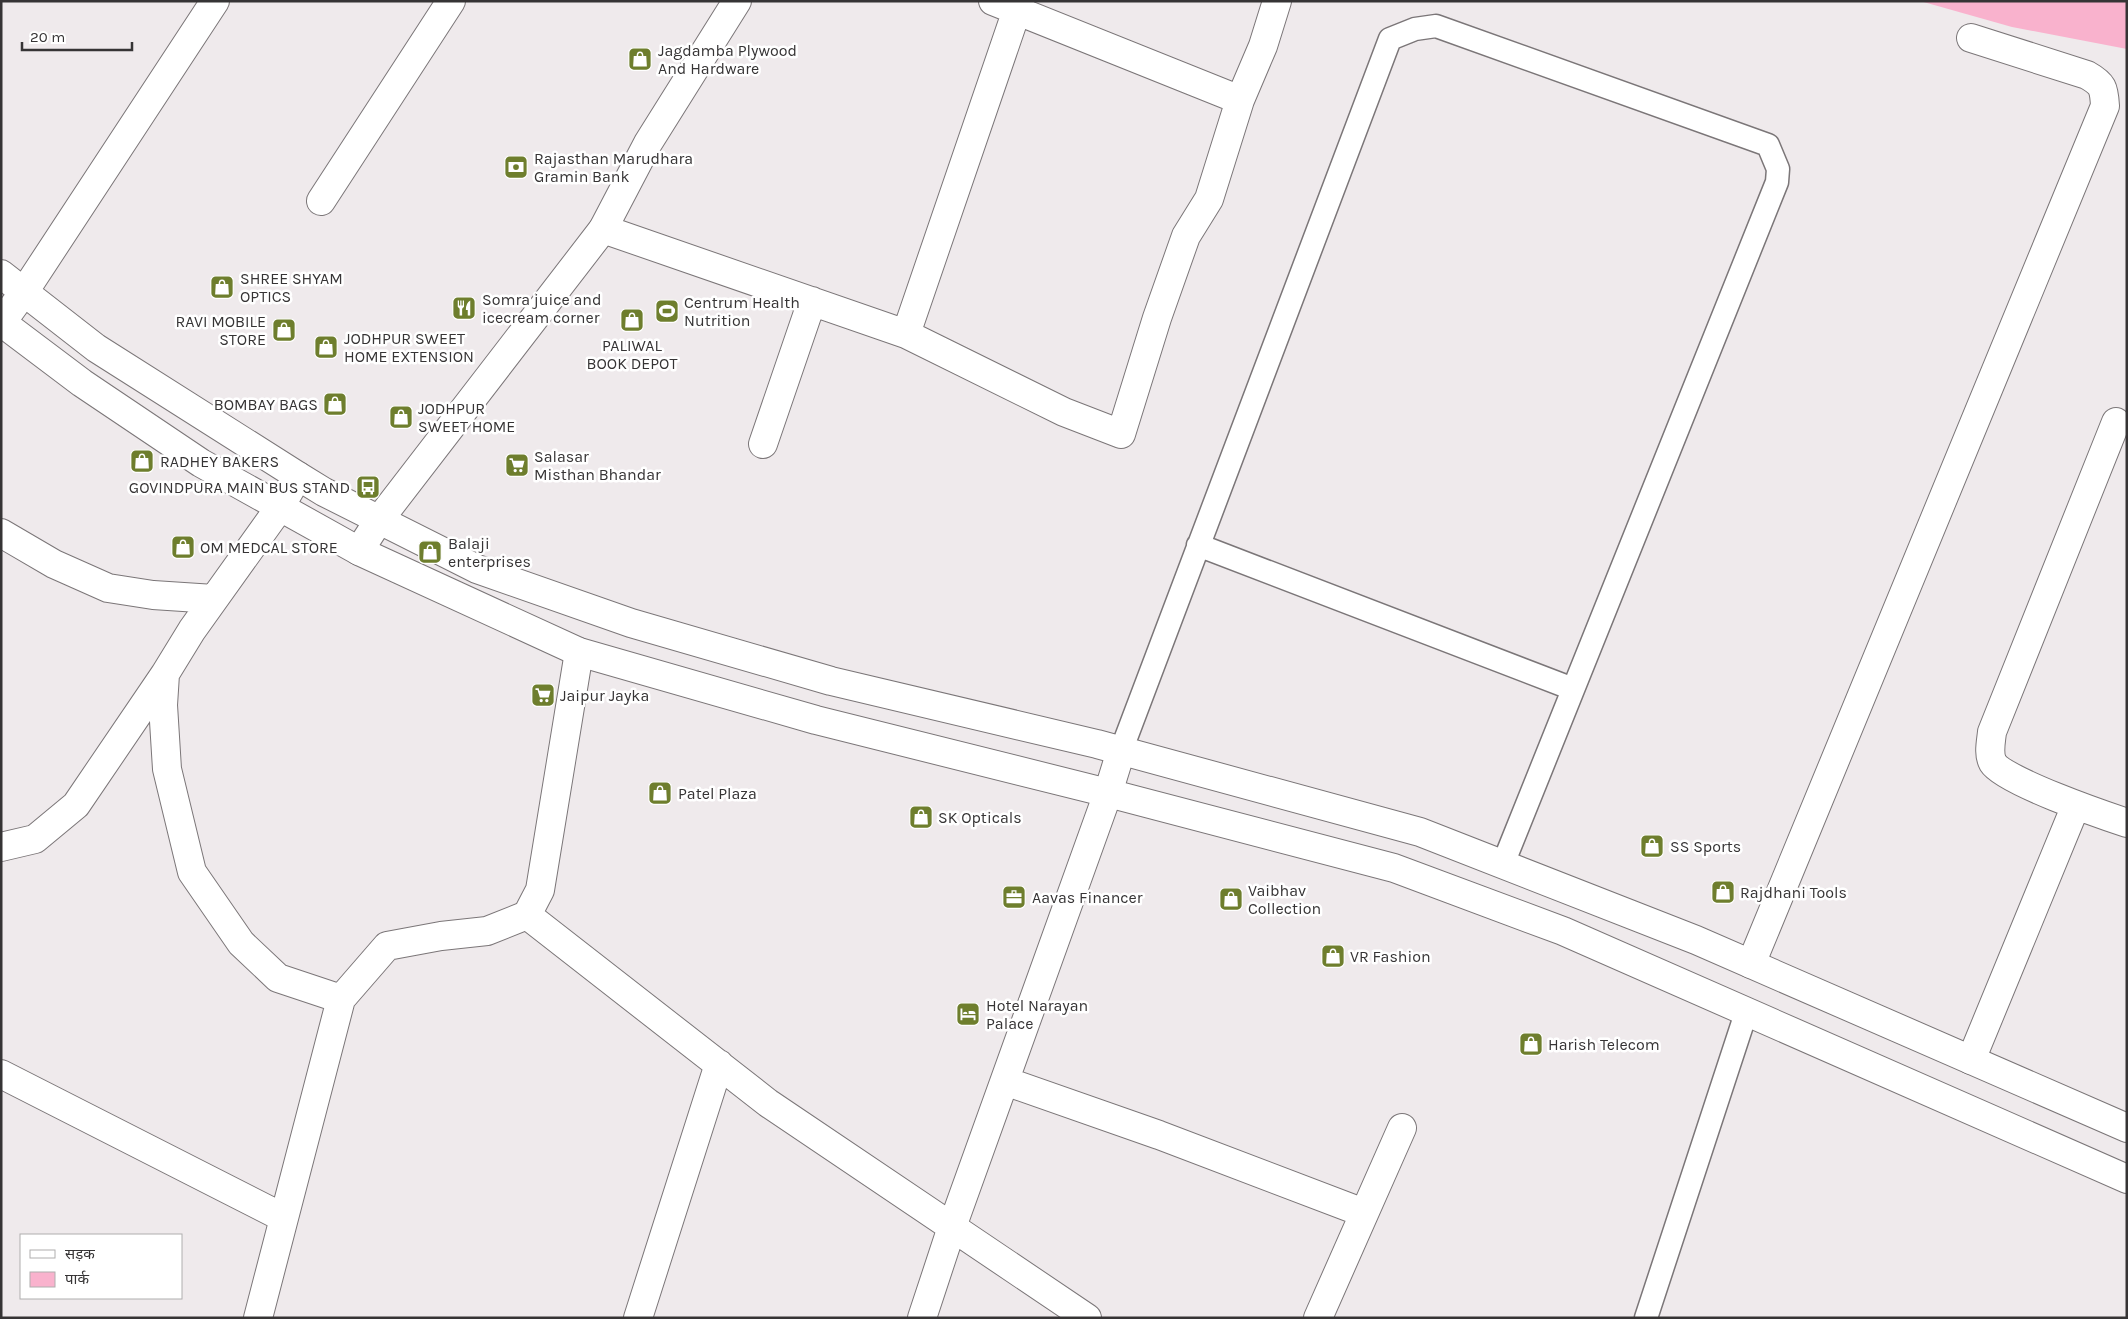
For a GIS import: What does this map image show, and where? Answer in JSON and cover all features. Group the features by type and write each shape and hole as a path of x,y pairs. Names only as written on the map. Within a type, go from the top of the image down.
{"street":[{"path":"215,1 24,292 1,322 82,383 201,463 359,550 579,652 816,720 1108,793 1394,868 1563,931 1747,1010 2127,1179"},
{"path":"321,201 452,1"},
{"path":"359,550 379,520 603,228 648,143 737,1"},
{"path":"603,228 906,334 1064,412 1121,434 1182,245 1209,199 1240,100 1263,46 1277,1"},
{"path":"906,334 1010,4 1240,100"},
{"path":"1751,964 2106,106 2100,82 2087,74 1971,38"},
{"path":"1,274 96,348 298,476 324,492 477,569 631,623 831,681 1121,750 1420,832 1696,940 2127,1128"},
{"path":"763,444 812,302"},
{"path":"2116,422 1992,732 1990,747 1994,763 2008,775 2076,805 2127,823"},
{"path":"1,847 34,839 76,805 214,599 280,508 298,476"},
{"path":"1,533 54,564 108,588 153,595 214,599"},
{"path":"258,1318 342,999 387,946 441,936 487,931 527,915 540,890 579,652"},
{"path":"164,674 163,706 167,769 192,872 241,943 278,978 342,999"},
{"path":"922,1318 952,1227 1108,793 1121,750"},
{"path":"1971,1060 2076,805"},
{"path":"527,915 768,1103 1087,1318"},
{"path":"1771,1021 1787,981"},
{"path":"638,1318 719,1064"},
{"path":"1,1074 284,1218"},
{"path":"1005,1081 1159,1135 1364,1213"},
{"path":"1318,1318 1402,1128"}],"lane":[{"path":"1121,750 1390,39 1415,29 1436,26 1768,145 1778,169 1777,182 1503,864"},
{"path":"1198,545 1573,689"},
{"path":"1646,1318 1747,1010"}],"green space":[{"path":"1920,1 2127,1 2127,49 2012,27"}],"place":[{"name":"Jagdamba Plywood And Hardware","path":"640,59"},
{"name":"Rajasthan Marudhara Gramin Bank","path":"516,167"},
{"name":"SHREE SHYAM OPTICS","path":"222,287"},
{"name":"Somra juice and icecream corner","path":"464,308"},
{"name":"Centrum Health Nutrition","path":"667,311"},
{"name":"PALIWAL BOOK DEPOT","path":"632,320"},
{"name":"RAVI MOBILE STORE","path":"284,330"},
{"name":"JODHPUR SWEET HOME EXTENSION","path":"326,347"},
{"name":"BOMBAY BAGS","path":"335,404"},
{"name":"JODHPUR SWEET HOME","path":"401,417"},
{"name":"RADHEY BAKERS","path":"142,461"},
{"name":"Salasar Misthan Bhandar","path":"517,465"},
{"name":"GOVINDPURA MAIN BUS STAND","path":"368,487"},
{"name":"OM MEDCAL STORE","path":"183,547"},
{"name":"Balaji enterprises","path":"430,552"},
{"name":"Jaipur Jayka","path":"543,695"},
{"name":"Patel Plaza","path":"660,793"},
{"name":"SK Opticals","path":"921,817"},
{"name":"SS Sports","path":"1652,846"},
{"name":"Rajdhani Tools","path":"1723,892"},
{"name":"Aavas Financer","path":"1014,897"},
{"name":"Vaibhav Collection","path":"1231,899"},
{"name":"VR Fashion","path":"1333,956"},
{"name":"Hotel Narayan Palace","path":"968,1014"},
{"name":"Harish Telecom","path":"1531,1044"}]}
